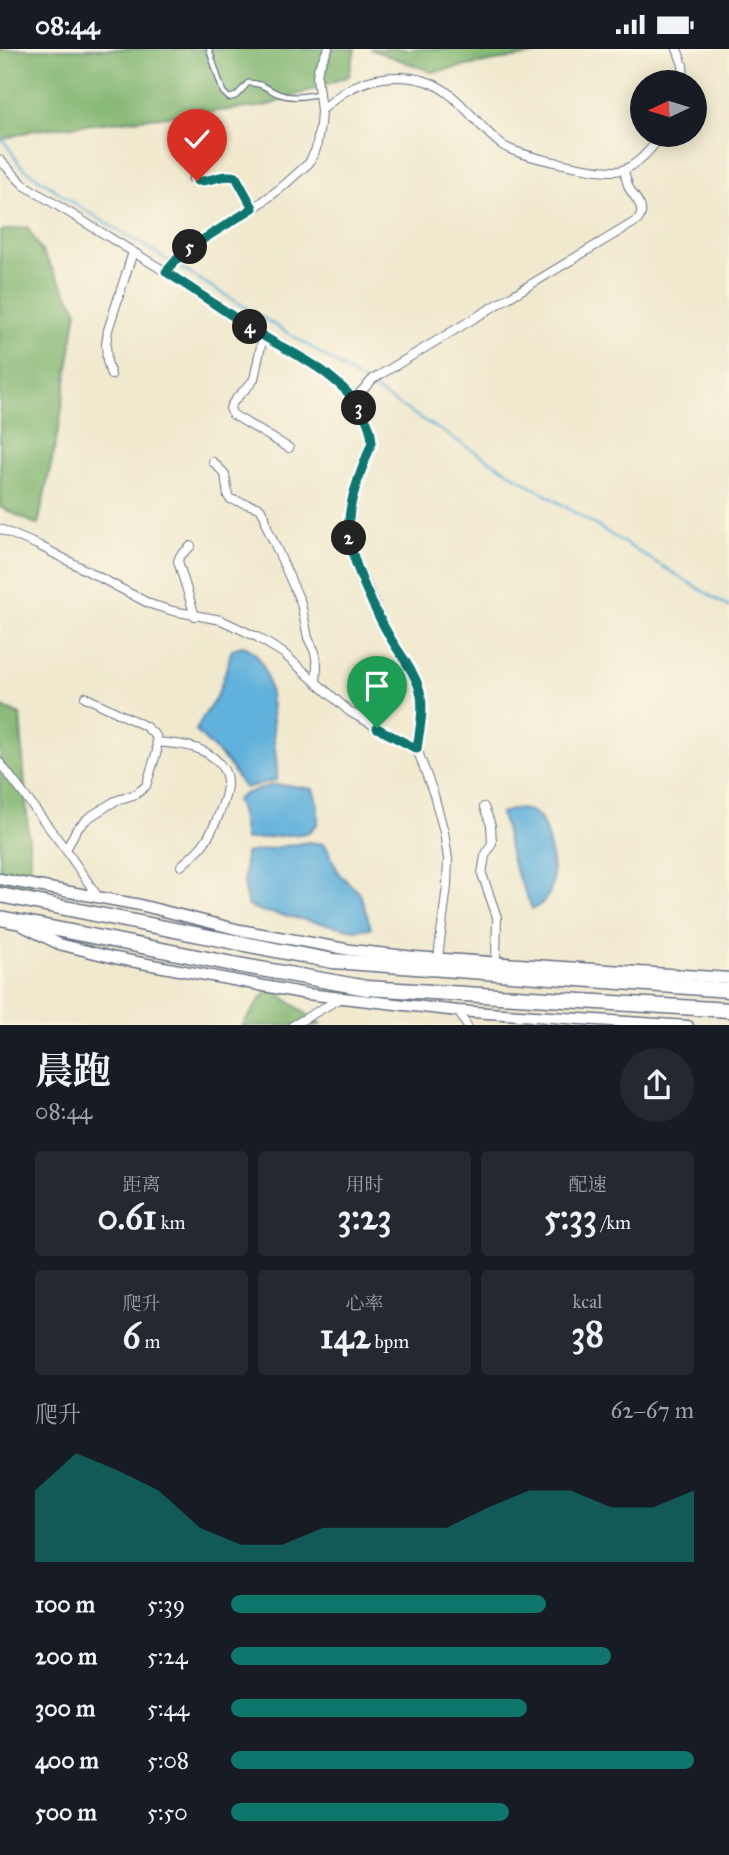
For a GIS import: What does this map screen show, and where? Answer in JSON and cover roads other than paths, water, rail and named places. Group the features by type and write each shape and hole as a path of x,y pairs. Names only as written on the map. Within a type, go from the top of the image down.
{"highway":[{"path":"0,895 333,961 729,990"},
{"path":"0,918 367,988 729,1010"}],"street":[{"path":"167,269 195,244 253,208 309,163 316,149 321,111 318,69 328,49"},
{"path":"677,49 683,70"},
{"path":"321,111 345,91 374,79 402,77 436,84 506,148 542,160 611,171 624,170 651,147"},
{"path":"0,160 24,185 133,252 167,269 263,336 329,375 354,399 367,422 372,442 352,498 349,539 358,567 386,629 421,694 417,749 434,795 448,859 438,958"},
{"path":"354,399 373,379 638,220 642,215 642,208 627,184 624,170"},
{"path":"111,375 107,361 107,337 133,252"},
{"path":"263,336 254,379 230,408 232,414 289,448"},
{"path":"213,462 225,474 230,499 260,508 265,517 301,603 308,638 315,652 316,683"},
{"path":"0,529 40,546 150,604 222,620 257,636 283,653 350,712 417,749"},
{"path":"191,546 178,561 195,616"},
{"path":"66,850 76,830 88,818 115,801 136,794 146,786 157,751 156,736 145,726 85,697"},
{"path":"157,742 190,746 206,753 217,760 228,780 216,823 204,843 181,866"},
{"path":"0,763 98,897"},
{"path":"484,807 491,824 492,843 485,856 482,874 497,918 496,961"},
{"path":"0,879 140,905 228,927 351,950 729,978"},
{"path":"15,922 59,944 103,955 339,999 458,1011 688,1025"},
{"path":"292,1025 339,999"},
{"path":"458,1011 467,1025"}],"lane":[{"path":"209,49 222,92 229,98 236,96 245,85 253,82 285,96 318,94"},
{"path":"191,179 201,181 227,175 236,177 253,208"}],"water":[{"path":"242,646 252,651 260,660 269,686 277,775 277,780 244,788 228,763 196,731 219,691 232,649"},
{"path":"272,785 313,789 318,805 318,823 308,833 245,840 236,800 244,794"},
{"path":"513,809 530,811 538,816 545,829 550,849 553,878 551,889 542,903 532,909 513,864 500,814"},
{"path":"308,842 325,844 339,874 360,893 371,928 355,930 248,906 244,889 245,853"}],"waterway":[{"path":"0,135 21,166 80,207 729,607"}]}
